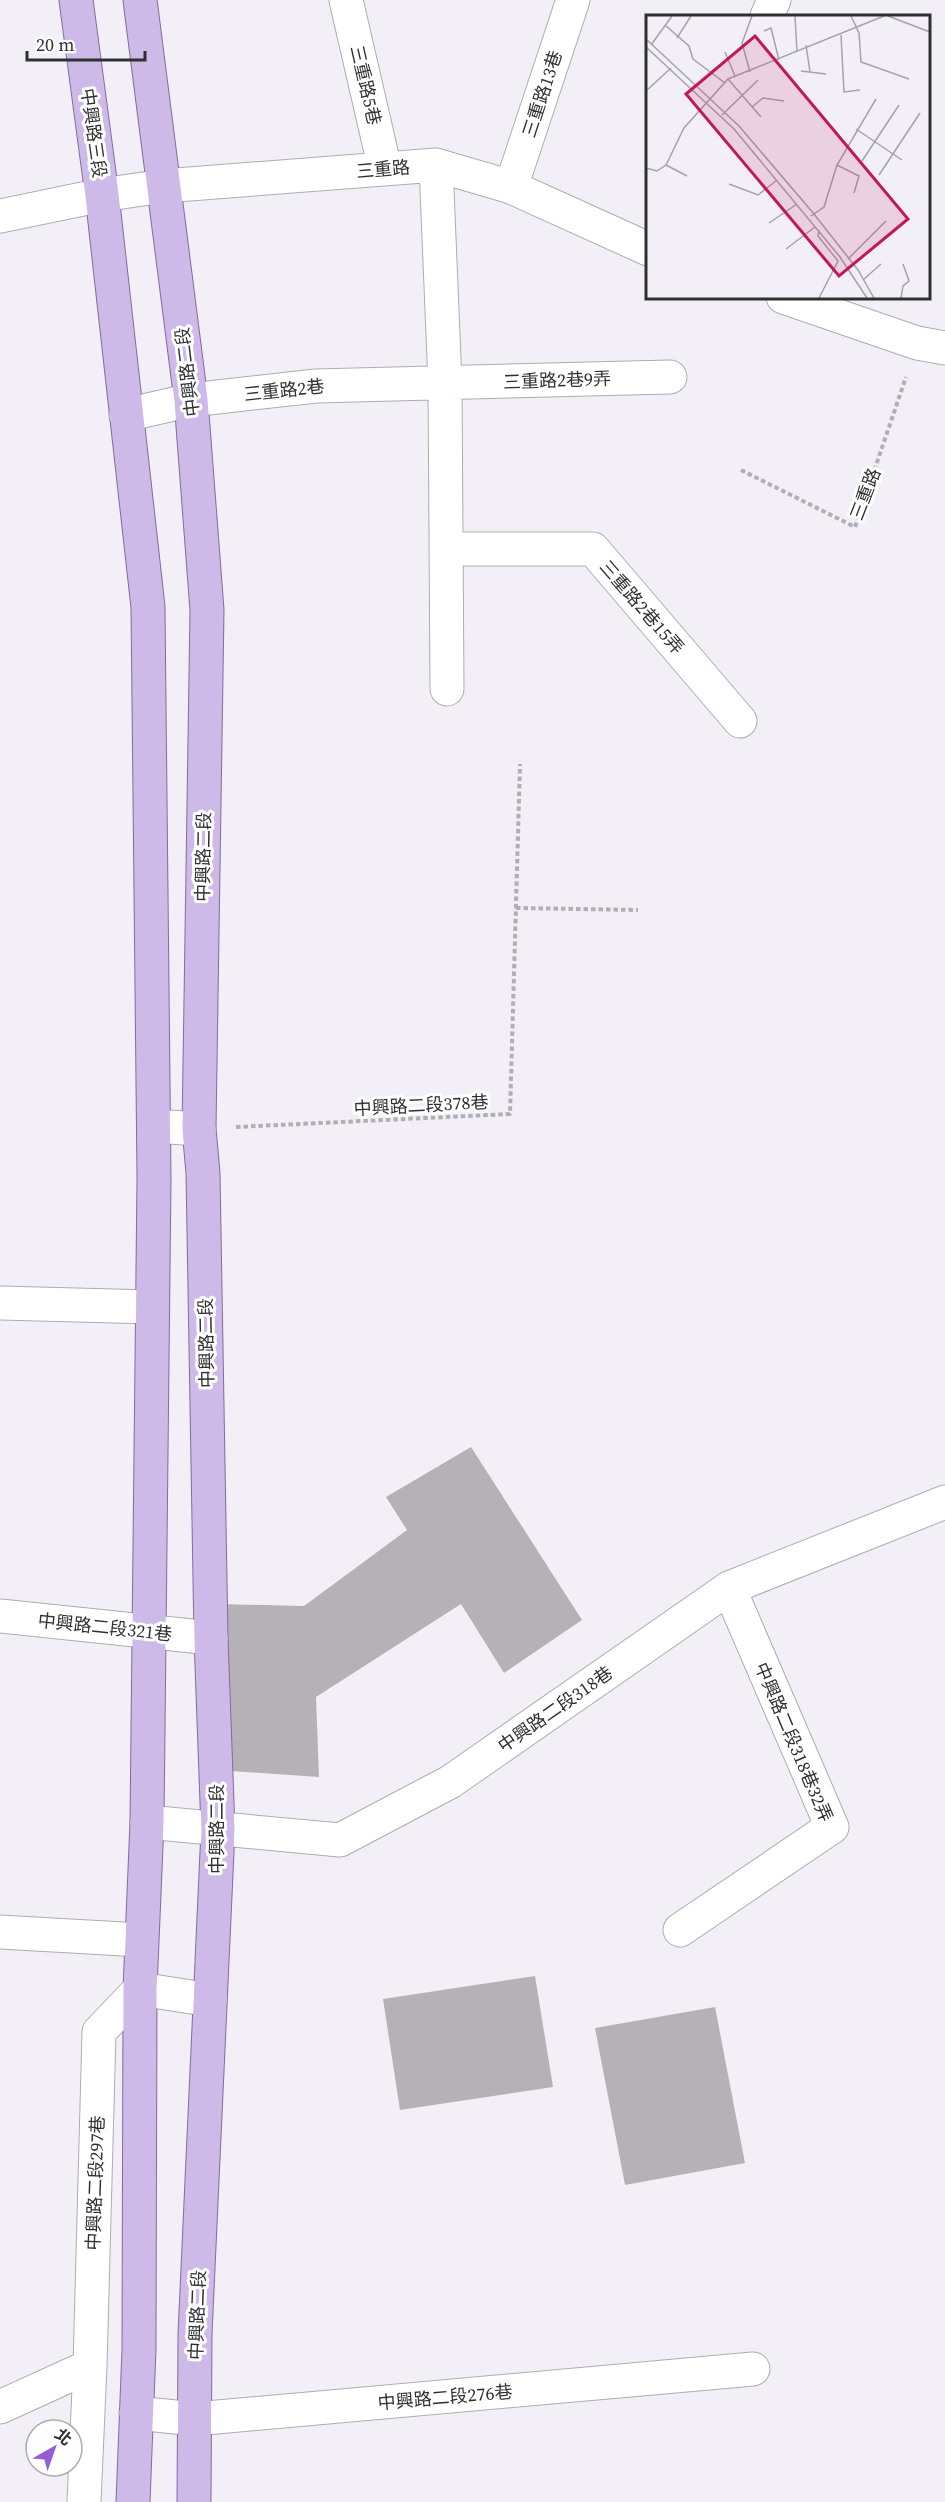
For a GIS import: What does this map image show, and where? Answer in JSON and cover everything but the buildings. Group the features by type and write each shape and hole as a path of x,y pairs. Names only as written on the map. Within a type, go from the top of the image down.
{"main road":[{"name":"中興路三段","path":"76,0 102,195"},
{"path":"140,0 163,186"},
{"name":"中興路二段","path":"163,186 191,400 207,610 199,1129 203,1173 211,1638 218,1830 196,2325 194,2502"},
{"path":"102,195 148,607 154,1126 150,1632 147,1822 140,1989 139,2349 133,2502"}],"street":[{"name":"三重路5巷","path":"346,0 385,169"},
{"name":"三重路13巷","path":"511,187 573,0"},
{"path":"767,15 774,0"},
{"name":"三重路","path":"0,216 102,195 163,186 436,165 511,187 646,248"},
{"path":"436,165 445,383 447,689"},
{"path":"786,298 931,345"},
{"name":"三重路2巷9弄","path":"445,383 670,376"},
{"name":"三重路2巷","path":"126,415 191,400 316,386 445,383"},
{"name":"三重路2巷15弄","path":"446,549 593,549 740,721"},
{"path":"154,1126 199,1129"},
{"path":"0,1303 152,1307"},
{"name":"中興路二段318巷","path":"147,1822 340,1840 450,1782 729,1588 945,1502"},
{"name":"中興路二段318巷32弄","path":"680,1930 832,1827 729,1588"},
{"name":"中興路二段321巷","path":"0,1616 211,1638"},
{"path":"0,1932 141,1940"},
{"path":"140,1989 210,2000"},
{"name":"中興路二段297巷","path":"84,2502 99,2032 140,1989"},
{"path":"0,2407 90,2366"},
{"name":"中興路二段276巷","path":"136,2413 195,2419 753,2369"}],"path":[{"name":"三重路","path":"741,470 855,527 931,345"},
{"name":"中興路二段378巷","path":"199,1129 510,1114 520,764"},
{"path":"516,908 638,910"}]}
